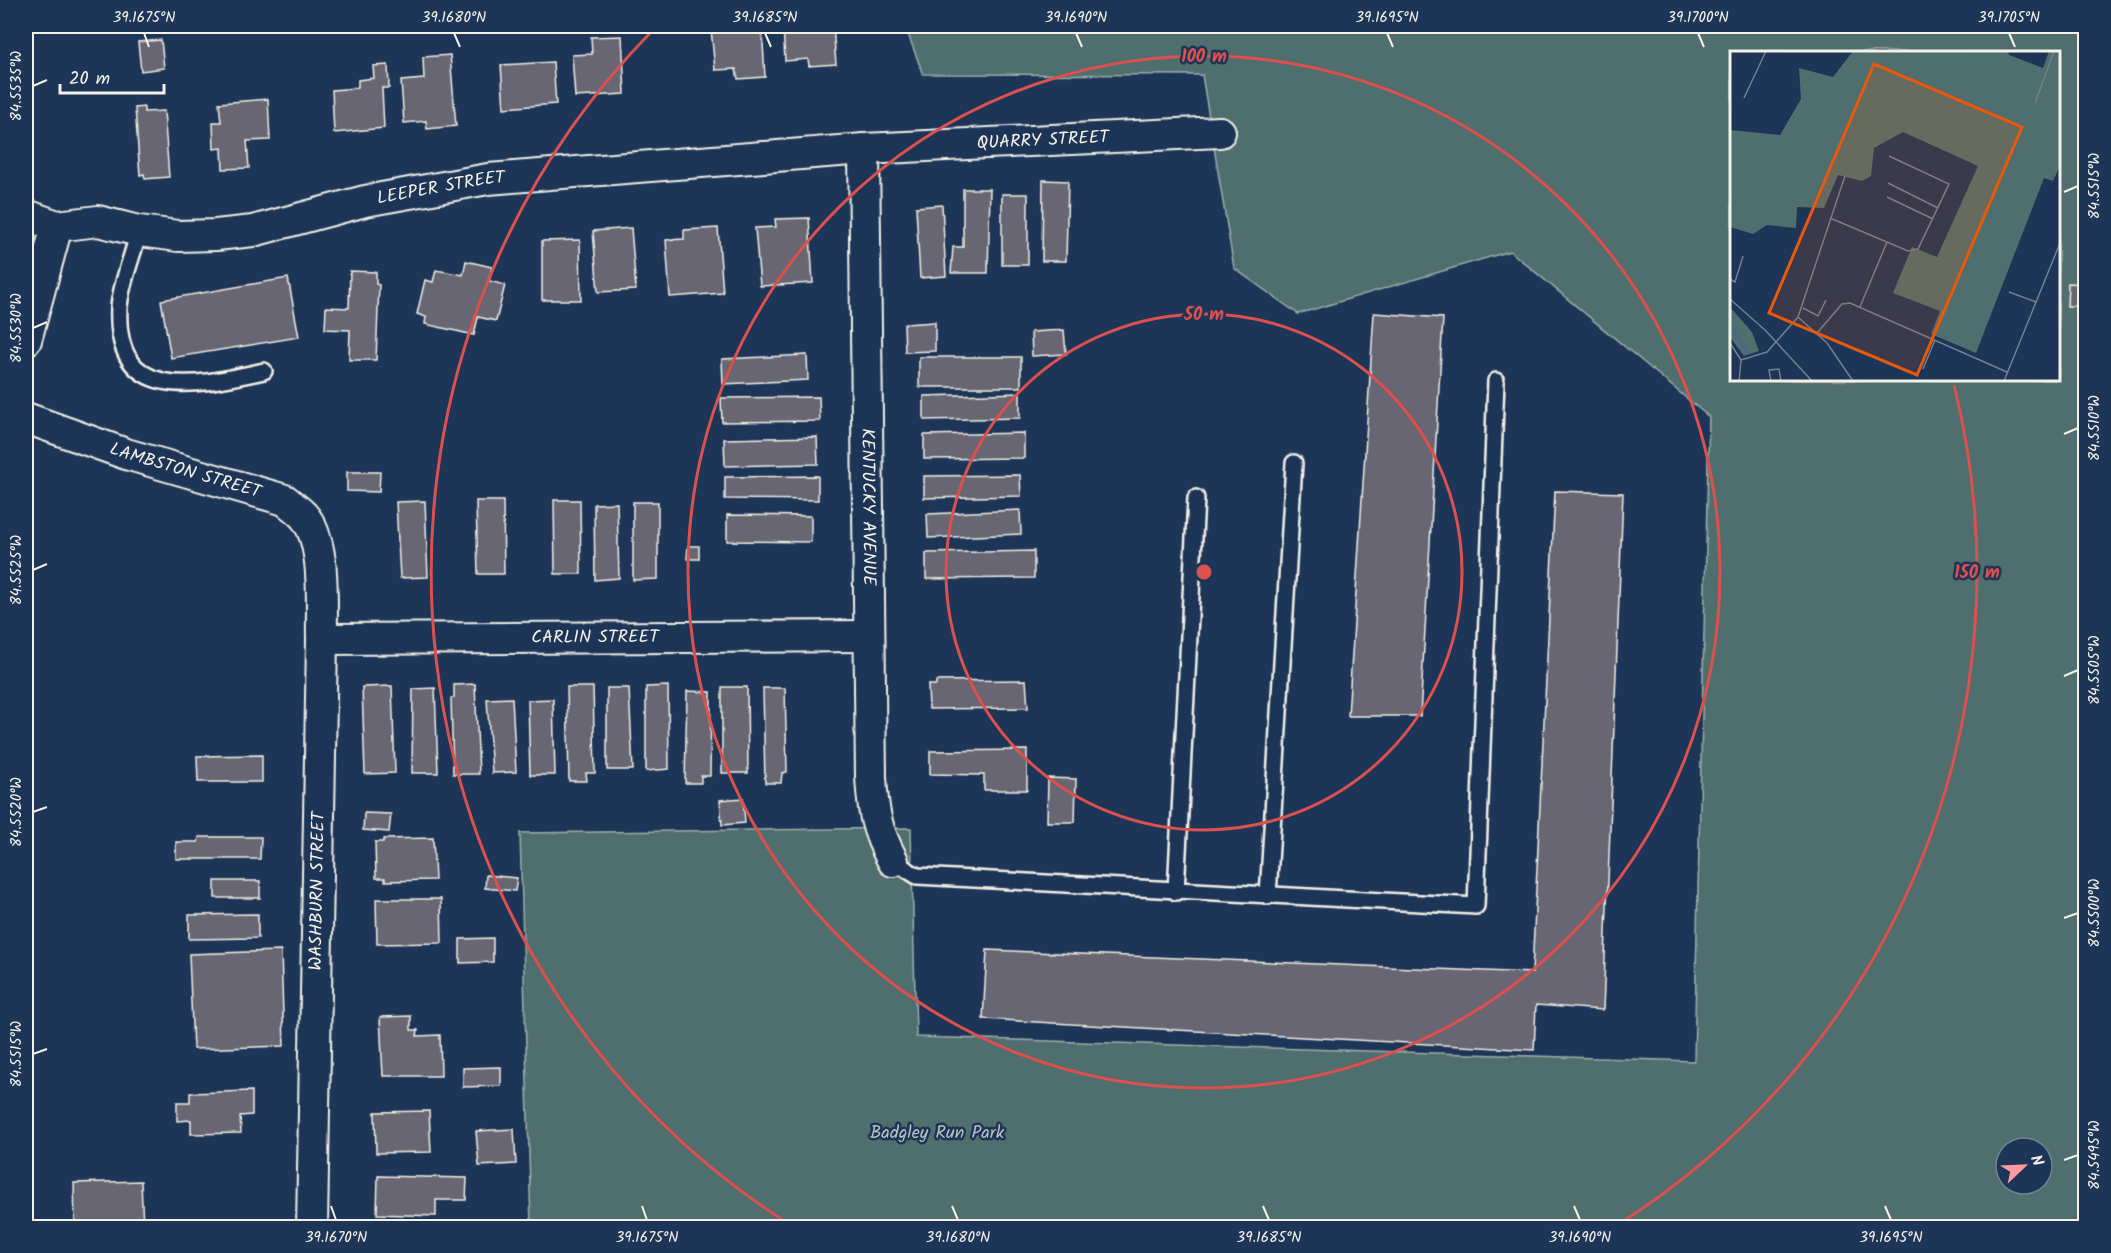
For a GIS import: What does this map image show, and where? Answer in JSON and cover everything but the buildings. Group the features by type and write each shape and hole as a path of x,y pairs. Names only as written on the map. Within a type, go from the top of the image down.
{"street":[{"name":"QUARRY STREET","path":"864,148 1220,132"},
{"name":"LEEPER STREET","path":"26,215 57,226 98,221 139,231 178,236 253,231 365,201 488,179 864,148"},
{"name":"KENTUCKY AVENUE","path":"864,148 873,811 878,834 893,861"},
{"path":"26,340 57,226"},
{"name":"LAMBSTON STREET","path":"26,418 126,454 285,500 304,516 314,534 319,554"},
{"name":"WASHBURN STREET","path":"312,1227 322,639 319,554"},
{"name":"CARLIN STREET","path":"322,639 869,636"}],"lane":[{"path":"139,231 119,306 121,336 129,360 146,375 168,384 204,384 264,371"},
{"path":"893,861 917,876 1176,892 1476,906 1496,381"},
{"path":"1268,896 1294,463"},
{"path":"1176,892 1196,498"}],"green space":[{"name":"Badgley Run Park","path":"905,26 2085,26 2085,1227 457,1228 531,1226 520,833 911,828 916,1037 1694,1061 1709,417 1510,251 1298,314 1234,268 1202,75 923,74"}]}
